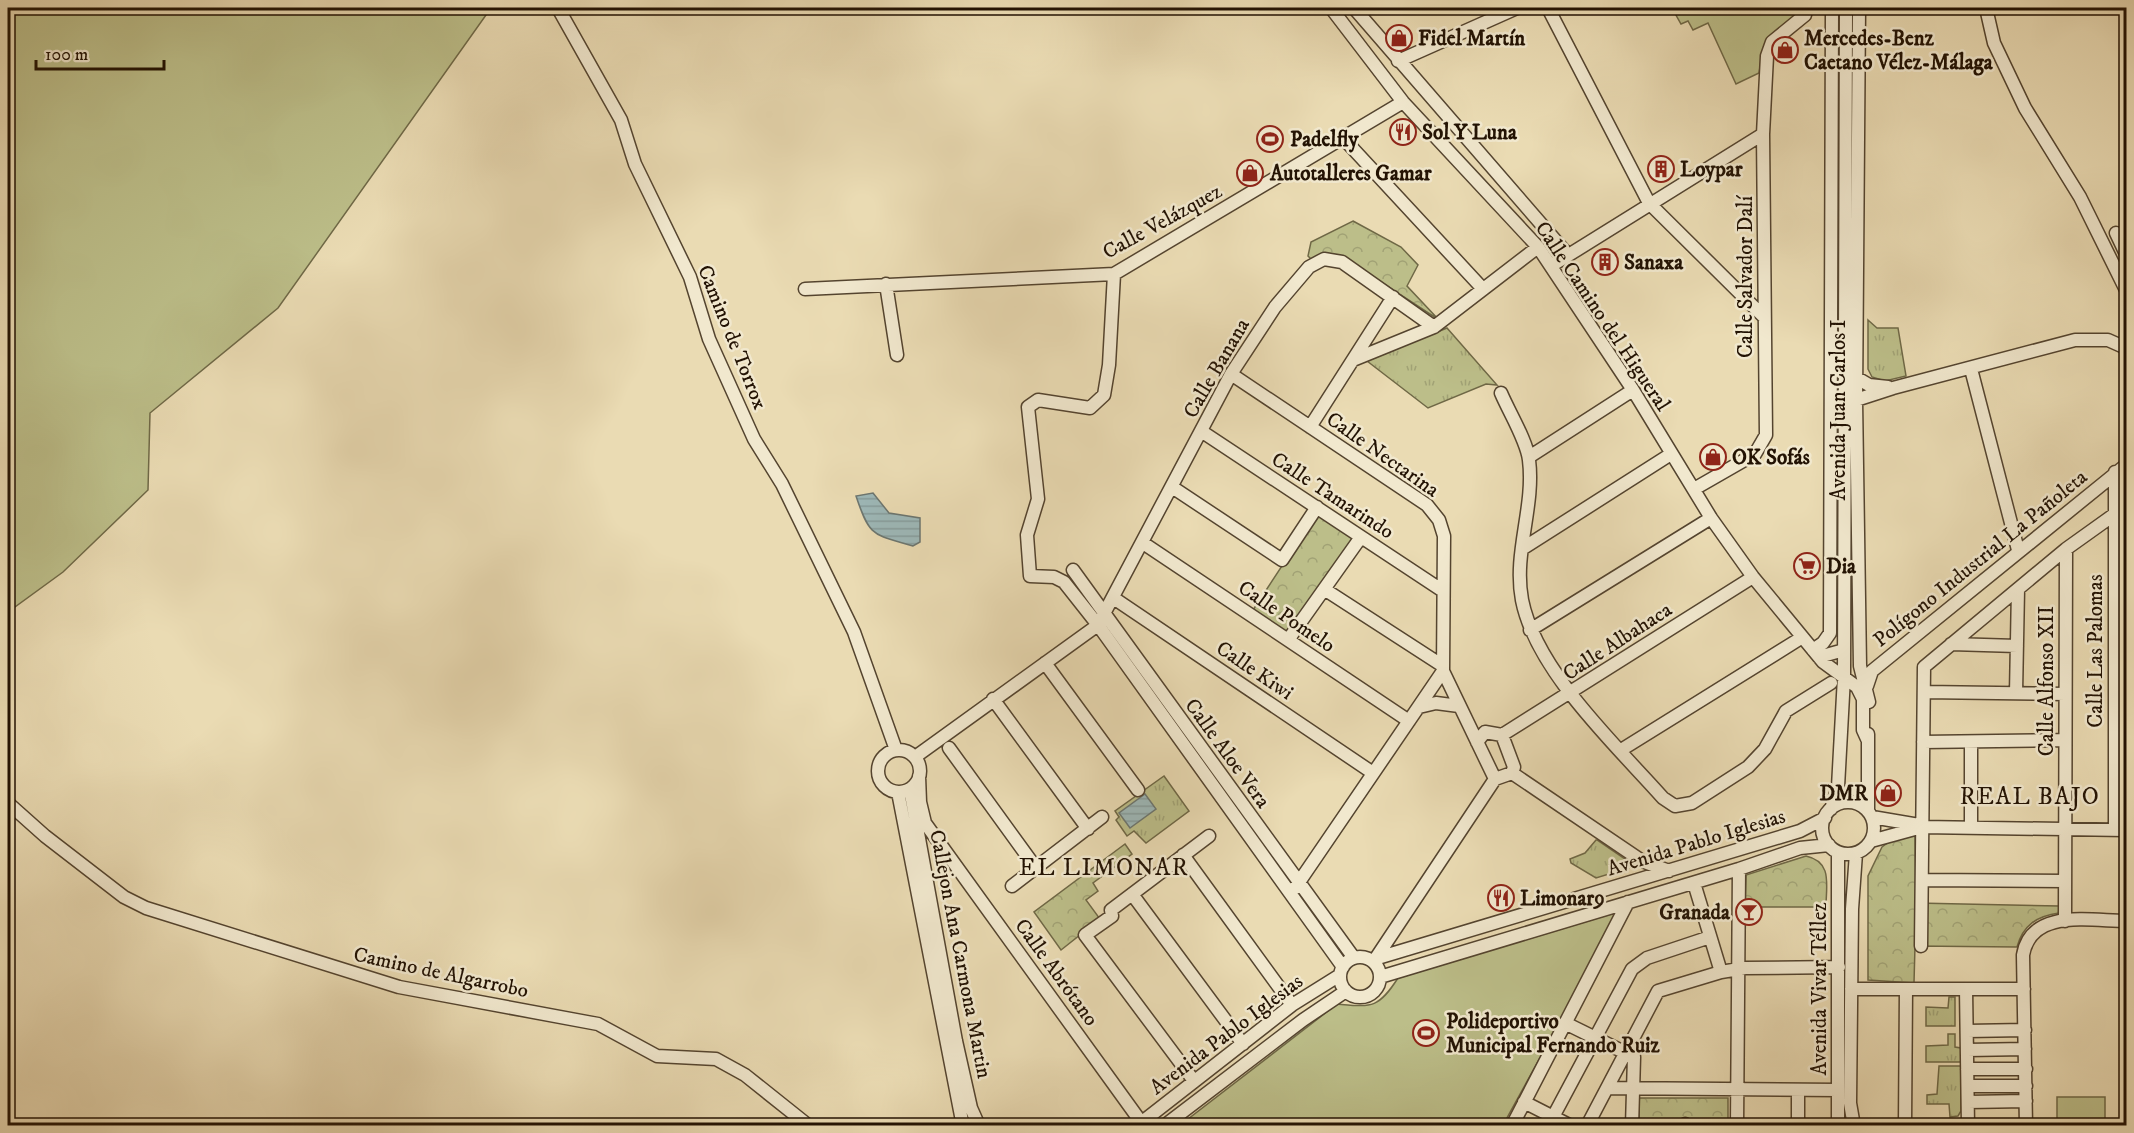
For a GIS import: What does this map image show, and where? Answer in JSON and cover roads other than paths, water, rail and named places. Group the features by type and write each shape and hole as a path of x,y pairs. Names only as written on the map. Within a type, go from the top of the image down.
{"street":[{"name":"Camino de Torrox","path":"558,8 621,120 635,164 690,277 709,339 754,439 783,484 854,632 896,750"},
{"name":"Calle Camino del Higueral","path":"1331,8 1403,102 1538,247 1633,390 1711,518 1753,577 1818,656 1857,687 1863,699 1863,730 1868,741"},
{"name":"Calle Camino del Higueral","path":"1354,8 1398,61 1507,180 1568,255"},
{"path":"1398,61 1517,8"},
{"path":"1548,8 1649,203 1764,317"},
{"name":"Calle Salvador Dalí","path":"1694,489 1755,454 1766,435 1763,134 1768,48 1782,32 1805,15 1806,8"},
{"path":"1818,656 1830,633 1832,8"},
{"name":"Avenida Juan Carlos I","path":"1828,814 1838,787 1844,677 1846,8"},
{"name":"Avenida Juan Carlos I","path":"1859,8 1856,400 1860,666 1869,700 1870,814"},
{"path":"1986,8 1994,43 2025,108 2080,197 2127,290"},
{"name":"Calle Velázquez","path":"805,289 1113,274 1403,102"},
{"path":"1551,266 1763,134"},
{"path":"1343,138 1483,289"},
{"path":"2116,233 2127,254"},
{"path":"1353,360 1434,327 1538,247"},
{"name":"Calle Banana","path":"1101,620 1231,374 1275,307 1309,267 1324,259 1342,262 1434,327"},
{"name":"Calle Aloe Vera","path":"1113,274 1109,365 1104,394 1090,408 1038,400 1028,407 1038,499 1027,535 1030,576 1054,577 1064,582 1101,620 1354,958"},
{"path":"886,284 897,355"},
{"path":"1310,427 1393,297"},
{"path":"1856,400 2075,340 2108,340 2127,348"},
{"path":"1971,369 2018,550"},
{"name":"Calle Nectarina","path":"1231,374 1427,505 1438,520 1444,536 1443,668 1495,778"},
{"path":"1857,378 1869,385 1893,388"},
{"path":"1529,458 1633,390"},
{"path":"1501,393 1529,458 1531,495 1522,549 1521,598 1530,630 1570,694 1663,798 1675,806 1692,803 1748,767 1765,749 1786,711 1832,683"},
{"name":"Calle Tamarindo","path":"1201,431 1443,591"},
{"path":"1522,549 1671,454"},
{"name":"Polígono Industrial La Pañoleta","path":"1867,687 1872,671 2018,550 2115,472 2127,465"},
{"name":"Calle Las Palomas","path":"2115,472 2115,514 2121,579 2121,830"},
{"path":"1172,487 1282,560 1317,507"},
{"path":"1921,946 1924,667 2066,549 2115,514"},
{"path":"1530,630 1711,518"},
{"path":"1288,640 1361,537"},
{"name":"Calle Pomelo","path":"1143,543 1409,721"},
{"name":"Calle Alfonso XII","path":"2064,921 2066,549"},
{"name":"Calle Aloe Vera","path":"1073,570 1101,620 1291,894 1341,971"},
{"name":"Calle Albahaca","path":"1477,742 1485,732 1502,735 1753,577"},
{"path":"1291,894 1419,707 1443,668 1324,589"},
{"path":"2016,693 2018,589"},
{"name":"Calle Kiwi","path":"1114,598 1373,773"},
{"path":"915,757 1101,620"},
{"path":"1621,750 1801,638"},
{"path":"1951,644 2017,646"},
{"path":"1818,656 1844,650"},
{"name":"Calle Camino del Higueral","path":"1818,656 1832,683 1843,693"},
{"path":"1045,663 1138,790"},
{"path":"1924,692 2065,694"},
{"path":"993,699 1088,829"},
{"path":"1419,707 1436,703 1459,706"},
{"path":"1502,735 1514,766 1512,773"},
{"path":"1923,742 2065,740"},
{"path":"1971,742 1971,828"},
{"path":"949,748 1036,868"},
{"path":"896,750 903,750 915,757 920,767 919,776 904,790 883,784 878,767 883,757 896,750"},
{"path":"1373,959 1495,778 1512,773"},
{"path":"1512,773 1642,861 1669,871"},
{"name":"Calle Abrótano","path":"919,776 920,802 925,823 1139,1124"},
{"name":"Callejon Ana Carmona Martin","path":"904,790 921,849 956,1041 971,1108 979,1125"},
{"name":"Callejon Ana Carmona Martin","path":"904,790 963,1125"},
{"name":"Camino de Algarrobo","path":"8,802 45,837 115,890 146,908 399,987 598,1024 657,1056 716,1059 745,1075 810,1125"},
{"path":"1922,827 1871,841 1856,853 1834,848 1823,832 1828,814 1848,803 1855,803 1870,814 1922,827 2121,830"},
{"name":"Avenida Pablo Iglesias","path":"1373,959 1800,831 1828,814"},
{"path":"1870,814 1874,828 1871,841"},
{"path":"1012,886 1102,817"},
{"path":"1194,1081 1085,935 1112,915 1112,910 1132,894 1209,836"},
{"path":"921,849 929,843 940,844"},
{"name":"Avenida Pablo Iglesias","path":"1380,977 1739,870 1804,847 1834,848"},
{"name":"Avenida Vivar Téllez","path":"1834,848 1839,968 1838,1125"},
{"name":"Avenida Vivar Téllez","path":"1854,1125 1850,1103 1856,853"},
{"path":"1183,855 1292,1005"},
{"path":"1641,879 1644,870 1642,861"},
{"path":"1737,1125 1739,870"},
{"path":"1922,880 2065,881"},
{"path":"1694,883 1721,972"},
{"path":"1132,894 1242,1044"},
{"path":"1512,1125 1628,903"},
{"path":"2026,1125 2025,943 2033,931 2045,924 2064,921 2127,921"},
{"path":"1396,926 1400,944 1410,948"},
{"path":"1553,1117 1632,969 1647,958 1710,937"},
{"path":"1354,958 1373,959 1380,977 1379,984 1368,995 1360,997 1346,991 1341,971 1354,958"},
{"path":"1587,1125 1658,992 1721,972 1738,971 1745,968 1839,968"},
{"name":"Avenida Pablo Iglesias","path":"1139,1124 1292,1005 1341,971"},
{"path":"1851,989 2024,989"},
{"path":"1905,1125 1906,989"},
{"path":"1966,989 1968,1125"},
{"name":"Avenida Pablo Iglesias","path":"1164,1125 1303,1020 1346,991"},
{"path":"1565,1023 1624,1055 1634,1057 1632,1125"},
{"path":"1967,1031 2025,1030"},
{"path":"1967,1050 2025,1049"},
{"path":"1967,1069 2025,1069"},
{"path":"1968,1086 2026,1086"},
{"path":"1607,1088 1737,1091 1838,1089"},
{"path":"1798,1090 1798,1125"},
{"path":"1968,1102 2026,1101"},
{"path":"1524,1102 1571,1125"}],"water":[{"path":"873,493 889,513 920,518 920,542 913,546 881,536 870,527 856,496"},
{"path":"1145,794 1156,809 1130,828 1119,813"}],"place":[{"name":"Fidel Martín","path":"1399,38"},
{"name":"Mercedes-Benz Caetano Vélez-Málaga","path":"1785,50"},
{"name":"Sol Y Luna","path":"1403,132"},
{"name":"Padelfly","path":"1270,139"},
{"name":"Loypar","path":"1661,169"},
{"name":"Autotalleres Gamar","path":"1250,173"},
{"name":"Sanaxa","path":"1605,262"},
{"name":"OK Sofás","path":"1713,457"},
{"name":"Dia","path":"1807,566"},
{"name":"DMR","path":"1888,793"},
{"name":"Limonar9","path":"1501,898"},
{"name":"Granada","path":"1749,912"},
{"name":"Polideportivo Municipal Fernando Ruiz","path":"1426,1033"}],"district":[{"name":"REAL BAJO","path":"2030,796"},
{"name":"EL LIMONAR","path":"1104,867"}]}
